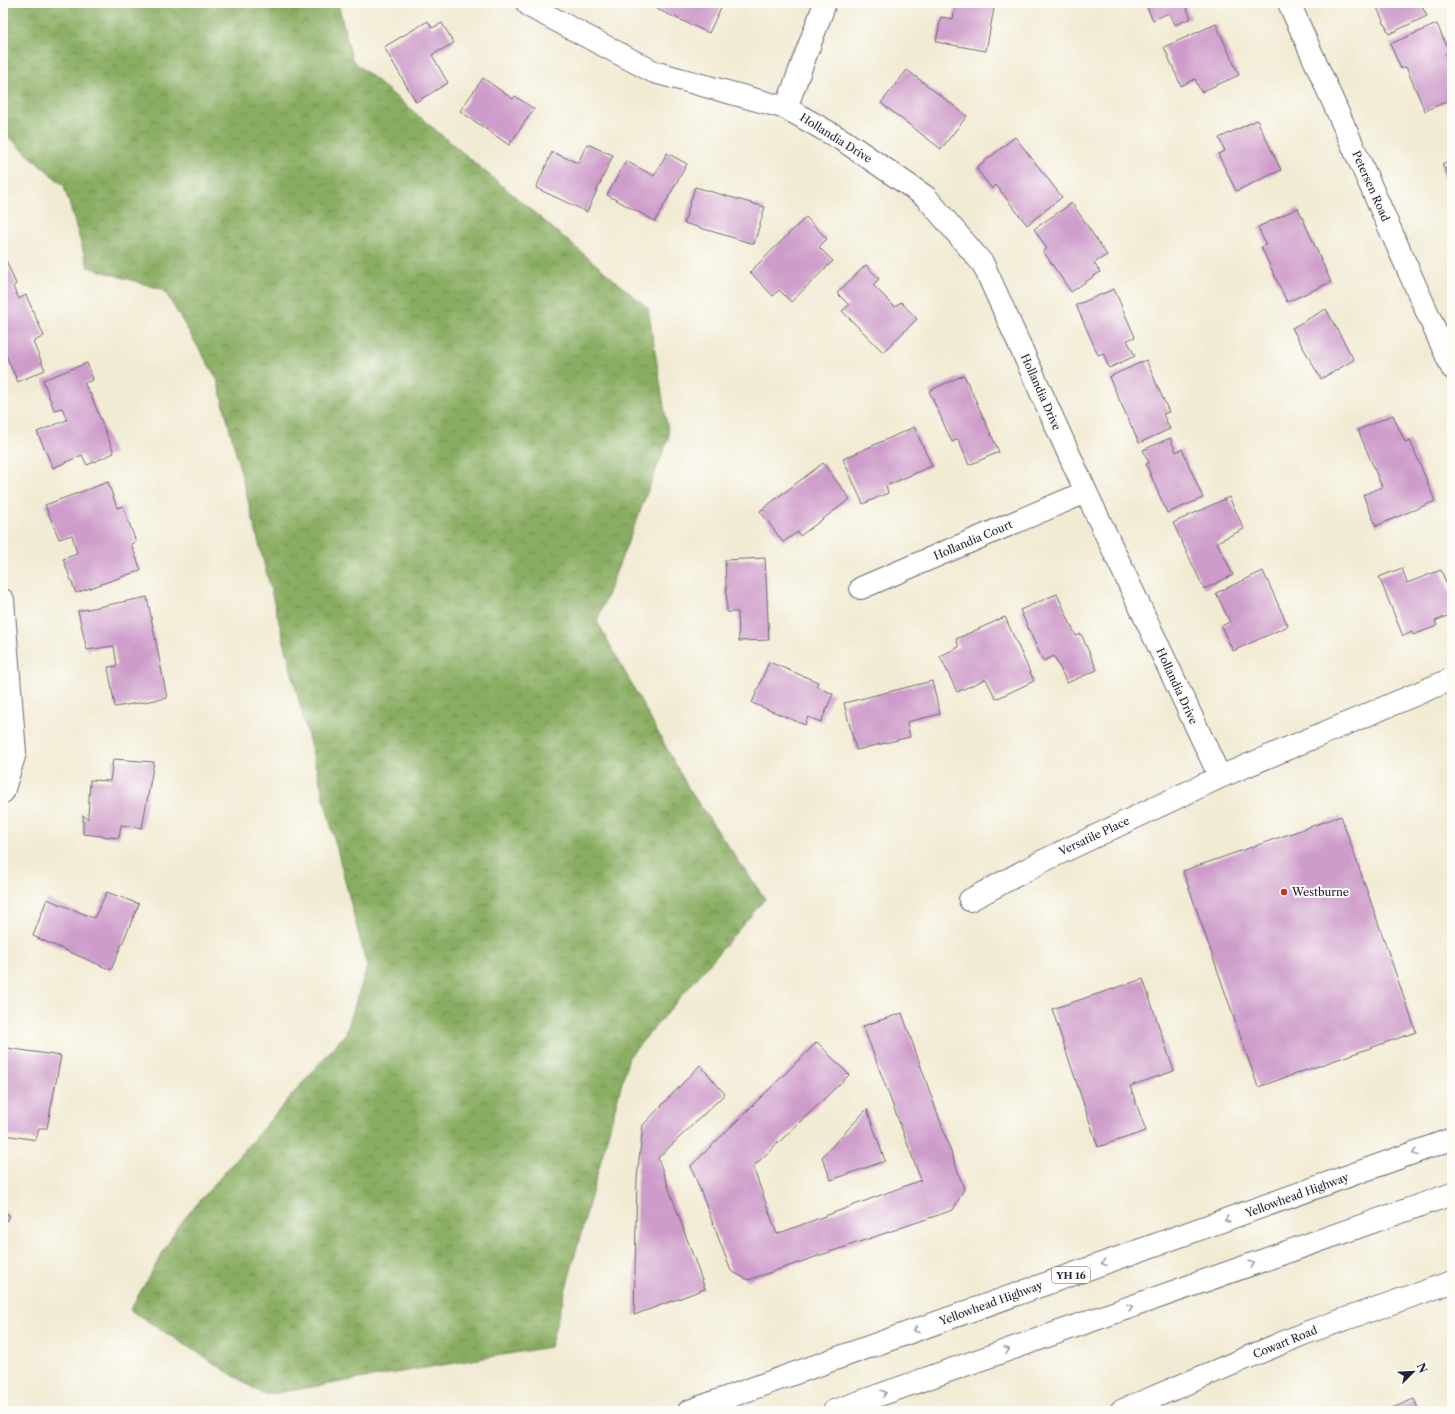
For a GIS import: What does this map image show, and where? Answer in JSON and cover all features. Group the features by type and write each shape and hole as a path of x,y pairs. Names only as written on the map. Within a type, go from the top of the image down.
{"main road":[{"name":"Hollandia Drive","path":"527,3 531,7 654,72 786,108 844,141 926,197 983,264 1086,492 1220,777"},
{"path":"786,108 825,3"},
{"name":"Petersen Road","path":"1289,3 1452,368"},
{"name":"Hollandia Court","path":"861,588 1086,492"},
{"path":"3,600 15,753 3,792"},
{"path":"1220,777 1452,679"},
{"name":"Versatile Place","path":"970,900 1043,860 1220,777"},
{"name":"Yellowhead Highway","path":"689,1411 1452,1139"},
{"path":"834,1411 1452,1194"},
{"name":"Cowart Road","path":"1121,1411 1308,1332 1452,1282"}],"green space":[{"path":"3,3 338,3 352,60 648,308 669,437 597,621 690,791 765,899 629,1057 550,1347 264,1395 130,1310 178,1226 346,1033 367,967 217,379 164,290 88,267 64,186 6,135 3,119"}],"building":[{"path":"646,3 723,3 709,33"},
{"path":"956,3 995,3 986,51 936,42 941,17 953,19"},
{"path":"1145,3 1195,3 1186,7 1191,18 1175,25 1169,13 1153,20"},
{"path":"1375,3 1420,3 1427,16 1389,34"},
{"path":"428,21 432,28 442,23 454,43 432,55 448,83 416,102 384,47"},
{"path":"1216,24 1239,75 1201,92 1195,79 1181,86 1164,47"},
{"path":"1437,24 1449,52 1445,54 1452,71 1452,99 1425,111 1406,67 1401,69 1390,44"},
{"path":"907,70 967,116 941,149 881,103"},
{"path":"483,78 513,99 515,96 534,109 509,145 460,111"},
{"path":"1257,120 1281,170 1236,191 1218,154 1225,151 1219,138"},
{"path":"1015,137 1062,197 1027,225 996,185 992,189 976,168"},
{"path":"587,144 613,155 587,212 536,188 552,152 578,163"},
{"path":"667,153 687,164 655,221 607,195 626,161 654,176"},
{"path":"1452,160 1452,186 1442,164"},
{"path":"695,187 765,207 754,244 684,223"},
{"path":"1072,203 1107,255 1094,263 1100,272 1071,292 1043,251 1047,249 1034,229"},
{"path":"1298,208 1331,282 1287,302 1261,247 1266,245 1258,227"},
{"path":"806,217 827,239 819,247 833,261 791,302 779,290 773,296 750,272"},
{"path":"5,258 16,284 13,287 19,299 26,295 44,336 33,342 45,370 18,382 6,356 3,357 3,259"},
{"path":"866,265 879,279 873,285 895,307 901,302 917,319 883,352 842,311 849,305 837,293"},
{"path":"1114,289 1135,337 1127,340 1135,356 1109,368 1103,353 1098,355 1076,305"},
{"path":"1326,309 1354,360 1321,379 1292,328"},
{"path":"1146,360 1169,412 1163,414 1170,429 1139,443 1109,377"},
{"path":"87,363 93,380 84,383 91,395 114,453 87,465 82,455 53,468 37,432 67,420 62,408 54,410 43,380"},
{"path":"964,375 999,452 969,465 958,439 952,442 929,391"},
{"path":"1393,415 1405,442 1410,440 1435,501 1376,526 1363,495 1382,487 1358,430"},
{"path":"914,427 932,466 886,486 888,493 863,504 843,459"},
{"path":"1170,438 1176,452 1182,449 1203,498 1167,513 1146,464 1149,463 1143,450"},
{"path":"823,463 850,499 800,536 798,532 783,542 760,511"},
{"path":"108,482 117,508 123,506 136,542 131,544 141,570 76,593 63,559 77,554 72,535 59,539 45,505"},
{"path":"1229,497 1244,529 1217,542 1233,575 1204,589 1173,523"},
{"path":"765,558 769,640 739,641 738,612 727,612 725,560"},
{"path":"1402,568 1407,583 1441,570 1452,598 1452,614 1435,621 1437,626 1413,635 1412,632 1403,636 1379,577"},
{"path":"1263,571 1288,626 1233,651 1221,626 1230,622 1216,593"},
{"path":"1057,594 1076,636 1081,634 1097,670 1067,683 1054,656 1043,661 1020,610"},
{"path":"147,597 167,698 115,707 108,667 117,666 114,646 87,650 78,611"},
{"path":"1005,617 1034,681 996,699 986,679 957,692 940,656 959,647 956,639"},
{"path":"769,662 818,682 816,686 833,694 821,722 808,717 805,725 752,703"},
{"path":"932,681 940,714 907,722 910,737 856,750 844,703"},
{"path":"113,759 154,762 142,828 121,825 119,838 83,834 83,815 88,819 90,780 110,781"},
{"path":"1341,816 1416,1032 1258,1087 1183,871"},
{"path":"107,892 139,904 111,970 33,936 47,899 94,918"},
{"path":"1143,979 1174,1071 1130,1086 1146,1131 1098,1147 1052,1009"},
{"path":"902,1013 964,1189 953,1210 748,1280 731,1271 691,1166 817,1042 849,1075 753,1167 777,1234 921,1180 863,1026"},
{"path":"7,1048 61,1056 47,1128 39,1128 36,1140 5,1135 7,1122 3,1121 3,1079"},
{"path":"700,1065 725,1094 658,1158 705,1289 634,1315 637,1178 643,1125"},
{"path":"867,1109 885,1161 831,1180 822,1157"},
{"path":"3,1211 10,1216 3,1225"},
{"path":"1414,1399 1419,1411 1385,1411"}],"place":[{"name":"Westburne","path":"1284,892"}]}
